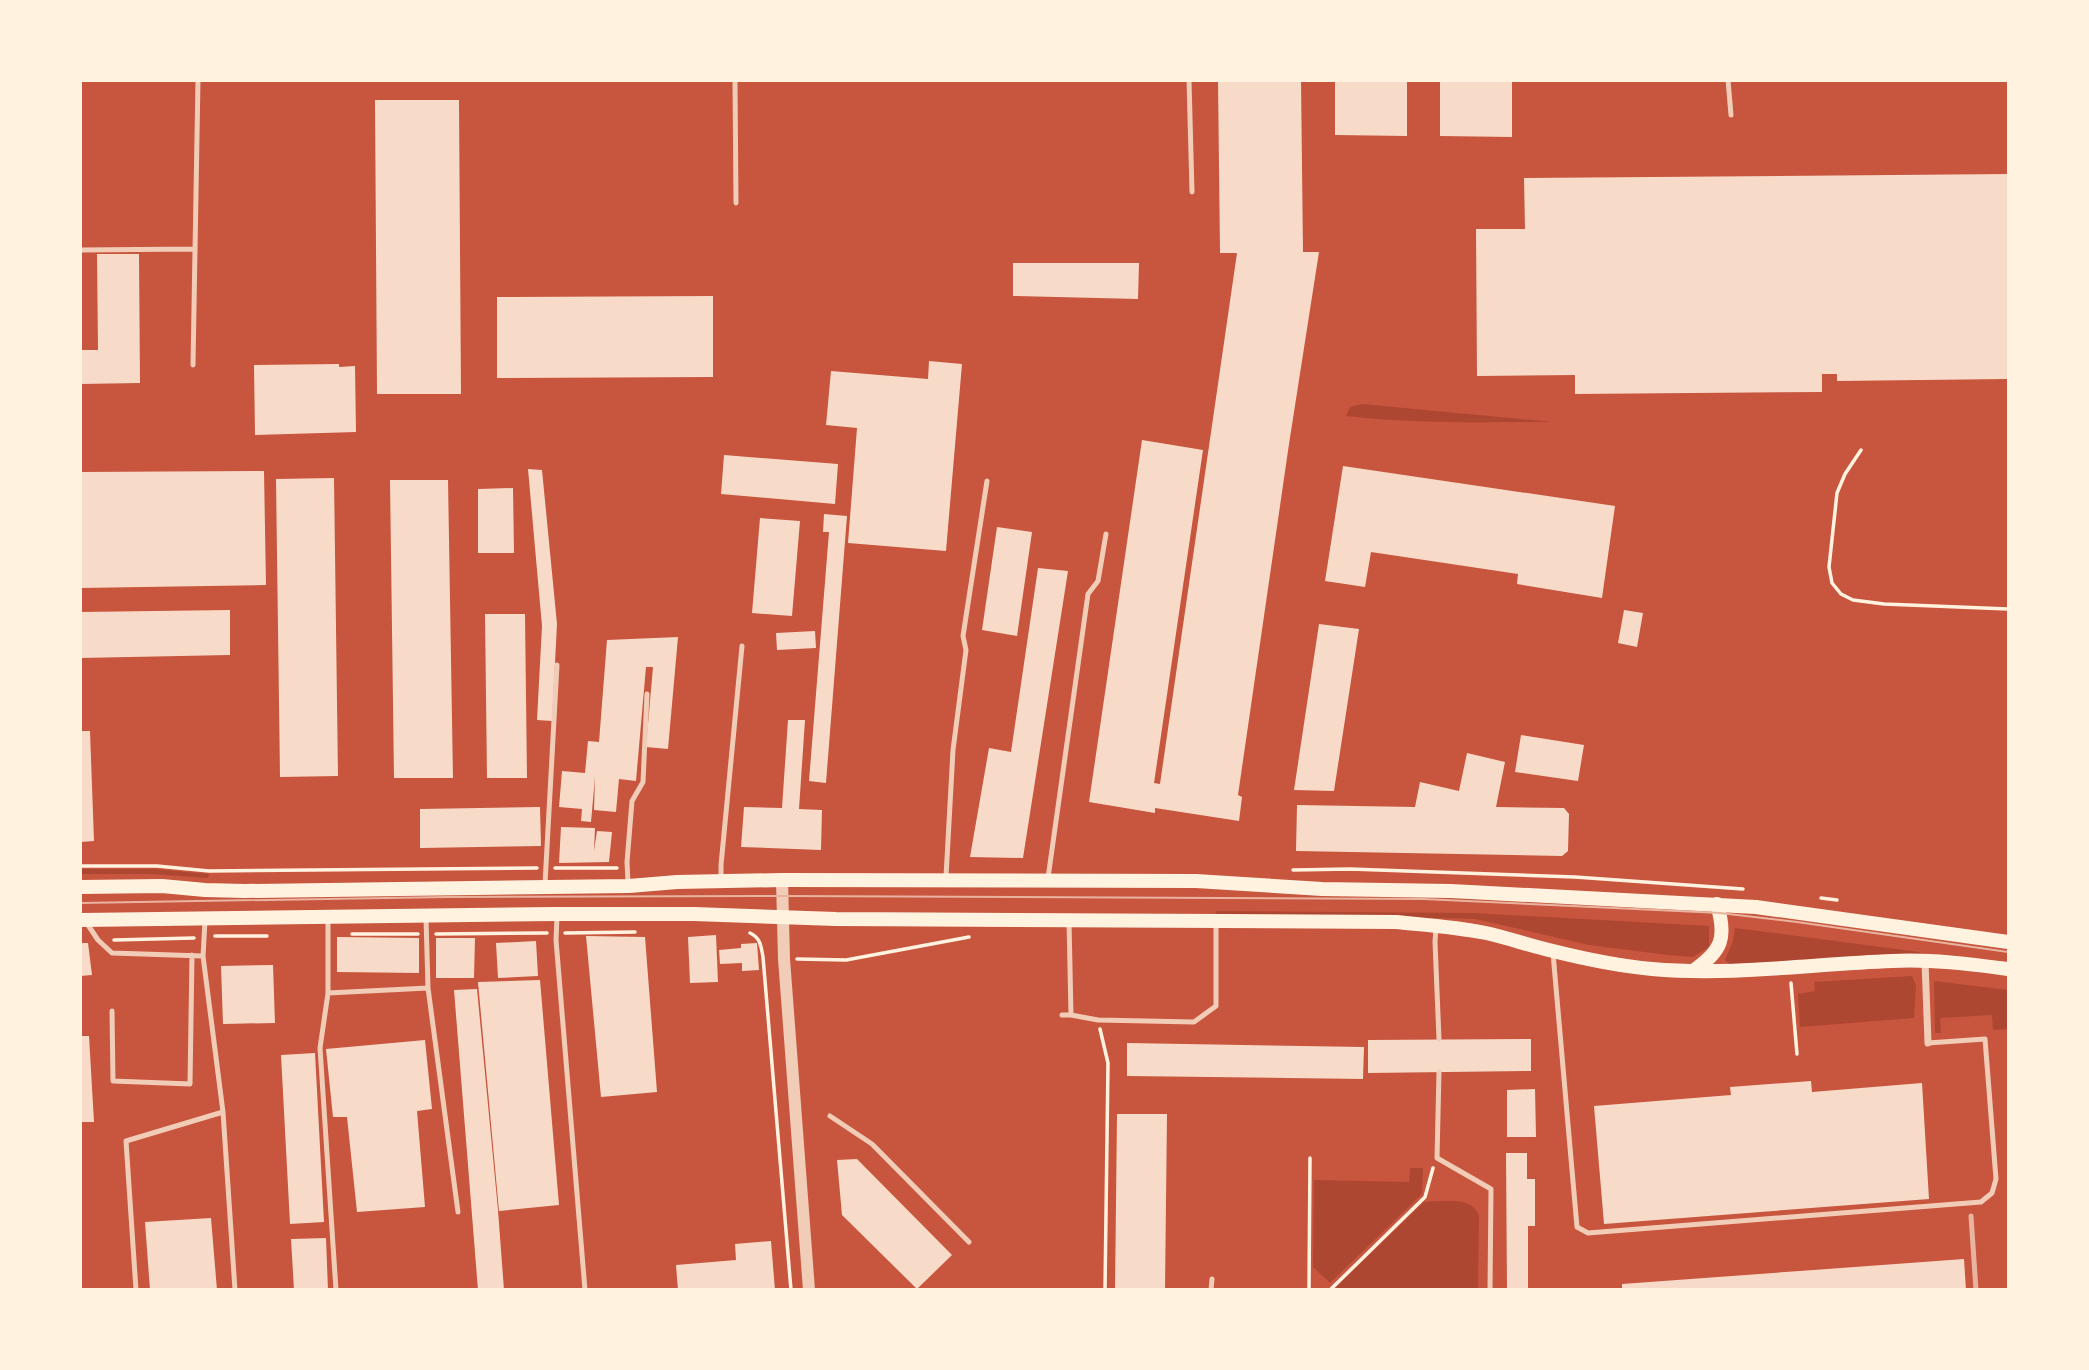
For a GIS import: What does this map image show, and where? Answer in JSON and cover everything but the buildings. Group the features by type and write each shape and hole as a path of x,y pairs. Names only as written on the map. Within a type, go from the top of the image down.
{"main road":[{"path":"80,887 162,886 245,891 629,886 677,882 782,880 1196,881 1322,889 1451,891 1717,904 1826,916 2008,942"},
{"path":"1693,971 1714,956 1720,946 1722,934 1717,904"},
{"path":"82,920 694,914 836,919 1396,922 1485,933 1612,964 1652,969 1724,972 1892,961 1962,963 2008,969"}],"street":[{"path":"782,880 784,959 809,1290"},
{"path":"1925,961 1928,1043"}],"lane":[{"path":"193,365 198,80"},
{"path":"735,80 736,203"},
{"path":"1189,80 1192,192"},
{"path":"1728,80 1731,116"},
{"path":"80,250 195,249"},
{"path":"946,881 953,750 966,650 963,636 987,481"},
{"path":"1048,881 1088,594 1098,581 1106,534"},
{"path":"721,881 742,646"},
{"path":"544,887 557,664"},
{"path":"629,886 627,868 632,801 643,782 647,694"},
{"path":"557,914 556,940 585,1290"},
{"path":"426,915 428,988 458,1212"},
{"path":"327,916 328,993 320,1048 336,1290"},
{"path":"205,918 202,956 223,1112 235,1290"},
{"path":"82,920 112,953 202,956"},
{"path":"1069,921 1071,1015"},
{"path":"1062,1015 1098,1020 1194,1022 1216,1006 1216,922"},
{"path":"1437,925 1435,942 1439,1040"},
{"path":"1553,951 1577,1227 1588,1233 1981,1202 1992,1193 1996,1179 1985,1039 1928,1043"},
{"path":"112,1011 113,1081 190,1084 192,955"},
{"path":"328,993 428,988"},
{"path":"1439,1072 1437,1158 1491,1189 1490,1290"},
{"path":"136,1290 125,1141 223,1112"},
{"path":"830,1116 872,1144 969,1242"},
{"path":"1211,1290 1212,1279"}],"path":[{"path":"1861,450 1844,474 1838,493 1829,567 1832,583 1840,594 1853,600 1884,604 2008,609"},
{"path":"80,866 156,866 208,871 627,868"},
{"path":"791,1290 763,957 846,960 977,935"},
{"path":"1790,968 1797,1054"},
{"path":"1098,1020 1108,1063 1105,1290"},
{"path":"1309,1290 1310,1158"},
{"path":"1330,1290 1425,1197 1437,1158"}],"shaded area":[{"path":"1362,404 1553,422 1424,421 1346,416 1350,407"},
{"path":"81,869 153,869 209,874 208,878 152,874 81,874"},
{"path":"1216,911 1473,913 1709,926 1709,947 1693,957 1589,945 1476,919 1215,917"},
{"path":"1735,928 1921,954 1731,966 1725,960"},
{"path":"1912,976 1916,986 1914,1018 1800,1027 1798,994 1815,991 1814,982"},
{"path":"1934,981 2008,990 2008,1029 1993,1030 1992,1015 1940,1018 1941,1033 1935,1033"},
{"path":"1410,1168 1423,1168 1422,1194 1330,1283 1313,1267 1314,1180 1409,1182"},
{"path":"1424,1202 1462,1202 1475,1209 1479,1215 1478,1289 1334,1289"}],"tram line":[{"path":"80,903 447,897 782,896 1423,899 1720,913 2008,952"}],"railway":[{"path":"1971,1216 1976,1290"}]}
